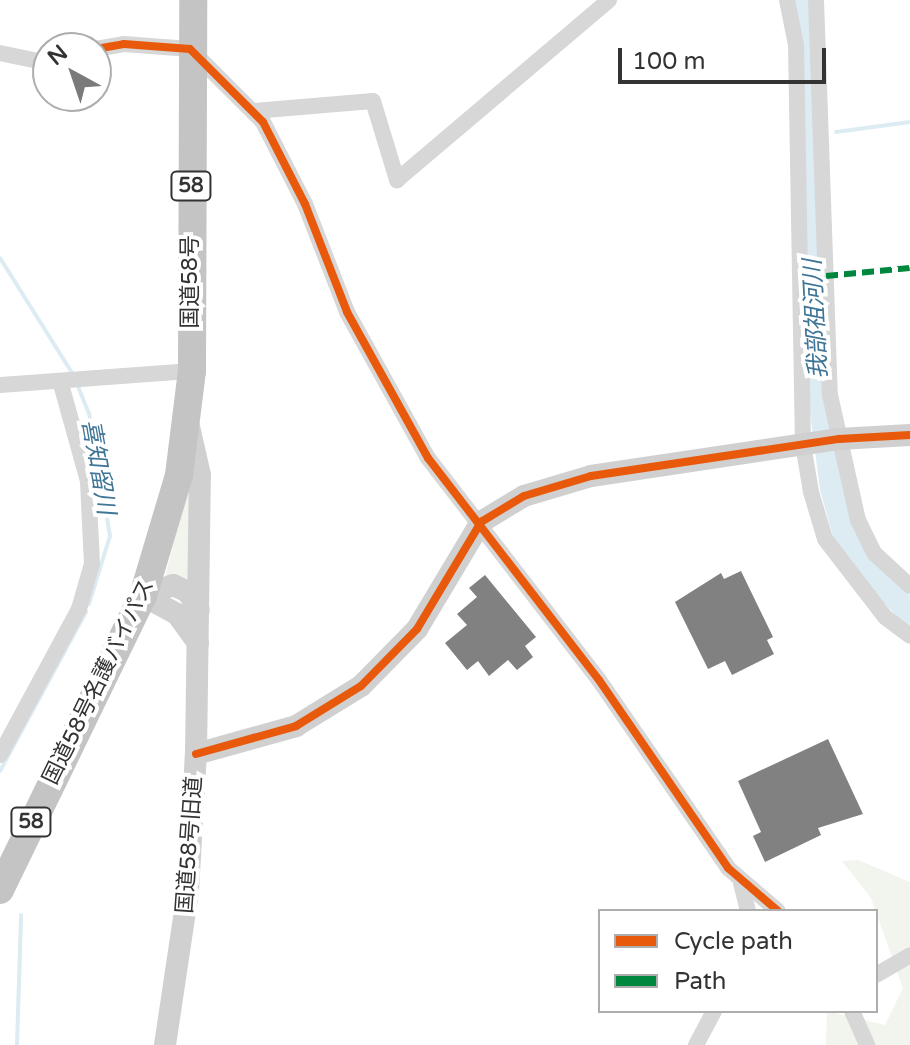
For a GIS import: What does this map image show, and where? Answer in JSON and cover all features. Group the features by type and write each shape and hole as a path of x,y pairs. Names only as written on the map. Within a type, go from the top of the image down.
{"highway":[{"name":"国道58号","path":"192,371 190,49 193,0"},
{"name":"国道58号名護バイパス","path":"0,890 143,596 168,522 187,421 192,371"}],"street":[{"path":"253,111 373,101 397,180 609,0"},
{"path":"787,0 796,45 807,443 825,539 885,617 910,636"},
{"path":"816,0 828,285 824,348 837,439 858,520 874,553 910,586"},
{"path":"112,46 124,44 190,49 253,111 283,158 347,312 405,420 741,883 775,909"},
{"path":"0,53 32,60"},
{"path":"0,385 64,383 192,371"},
{"path":"0,755 79,609 92,564 88,481 64,383"},
{"name":"国道58号旧道","path":"165,1045 188,891 196,754 200,475 187,421"},
{"path":"196,754 296,726 361,686 417,629 481,522 545,487 591,476 807,443 910,435"},
{"path":"143,596 173,585 188,592 199,610"},
{"path":"143,596 177,614 198,643"},
{"path":"741,883 748,909"},
{"path":"878,974 910,955"},
{"path":"696,1045 713,1013"},
{"path":"853,1013 867,1045"}],"shaded area":[{"path":"189,482 195,590 165,577"},
{"path":"858,860 910,882 910,1045 826,1045 827,1013 885,1025 903,988 878,918 878,909 875,909 871,898 842,861"}],"building":[{"path":"741,571 773,637 767,640 774,654 732,675 725,661 708,669 675,602 721,573 724,579"},
{"path":"485,575 536,637 525,646 533,657 517,670 508,660 489,676 478,661 467,670 445,643 467,625 457,614 477,597 469,588"},
{"path":"828,739 863,814 818,828 821,835 765,862 753,836 761,832 738,781"}],"waterway":[{"name":"我部祖河川","path":"800,0 807,33 816,367 832,488 844,532 859,558 910,613"},
{"path":"836,132 910,122"},
{"name":"喜知留川","path":"0,258 74,376"},
{"name":"喜知留川","path":"77,384 89,413 110,536 89,604"},
{"name":"喜知留川","path":"0,771 86,612"},
{"name":"喜知留川","path":"17,1045 21,915"}],"marked path":[{"path":"826,276 910,268"}],"cycle path":[{"path":"112,46 124,44 190,49 263,122 305,204 347,312 428,458 599,680 728,868 776,909"},
{"path":"196,754 296,726 361,686 417,629 481,522 524,496 591,476 839,439 910,435"}]}
